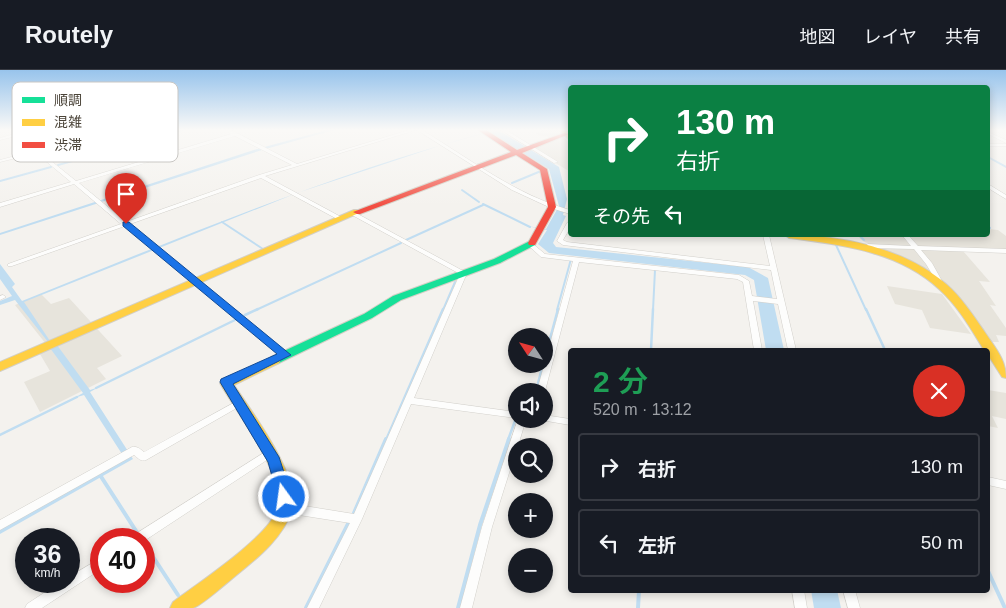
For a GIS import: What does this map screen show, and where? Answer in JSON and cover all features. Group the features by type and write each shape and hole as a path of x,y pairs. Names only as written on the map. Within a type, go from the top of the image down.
{"main road":[{"path":"0,366 341,219 510,155"},
{"path":"179,608 256,547 274,529 286,508 283,485 270,453 226,382 368,316 397,298 498,261 531,246 552,207 544,169 529,155"},
{"path":"802,237 855,245 900,260 928,275 942,287 987,348"},
{"path":"990,352 1006,374"}],"street":[{"path":"275,155 296,166"},
{"path":"10,265 261,176 332,155"},
{"path":"461,155 514,188 552,207 568,211"},
{"path":"538,155 556,162"},
{"path":"50,162 286,355"},
{"path":"0,205 137,162"},
{"path":"261,176 341,219"},
{"path":"990,187 1006,197"},
{"path":"314,608 357,519 464,273 354,214"},
{"path":"568,225 559,236 560,241 565,244 773,268"},
{"path":"766,237 792,348"},
{"path":"907,237 929,263 942,287"},
{"path":"855,245 1006,251"},
{"path":"531,246 543,256 739,277 746,281 758,348"},
{"path":"544,383 572,260"},
{"path":"749,298 781,302"},
{"path":"409,401 508,414"},
{"path":"0,525 127,454 135,450 143,458 239,403"},
{"path":"553,419 568,422"},
{"path":"466,608 487,527 519,428"},
{"path":"155,528 270,453"},
{"path":"990,481 1006,485"},
{"path":"286,508 357,519"},
{"path":"31,608 90,570"},
{"path":"798,593 801,608"},
{"path":"851,593 854,608"}],"shaded area":[{"path":"542,155 568,155 568,170"},
{"path":"990,229 998,230 1006,236 1006,253 963,251 990,282 979,281 996,306 990,305 1006,328 1006,336 996,335 999,342 990,342 951,288 863,241 859,237 990,237"},
{"path":"887,286 942,294 971,334 930,328 922,310 895,304"},
{"path":"41,294 51,304 69,298 122,356 97,368 106,379 40,412 24,382 50,371 37,349 46,344 15,305"},
{"path":"990,390 1006,393 1006,419 992,416 998,428 990,426"}],"water":[{"path":"238,155 246,155 0,235 0,233"},
{"path":"411,155 300,192 369,168"},
{"path":"526,155 539,155 559,167 567,199 563,215 566,216 553,243 556,247 748,267 768,278 784,348 766,348 754,280 745,275 549,253 538,244 547,230 527,226 546,229 559,206 549,169"},
{"path":"293,194 24,302 50,341 57,345 90,390 99,387 90,392 133,459 0,534 0,529 122,454 84,395 74,398 83,393 50,348 52,347 15,300 0,305 0,301 12,296 0,279 0,264 15,284 12,287 22,301"},
{"path":"812,593 838,593 841,608 814,608"}],"waterway":[{"path":"990,158 1006,167"},
{"path":"58,165 69,162"},
{"path":"0,181 51,167"},
{"path":"512,183 541,171"},
{"path":"462,190 479,202"},
{"path":"483,204 530,227"},
{"path":"406,240 483,205"},
{"path":"222,222 263,249"},
{"path":"861,237 864,240"},
{"path":"256,310 401,243"},
{"path":"836,245 866,310"},
{"path":"557,310 571,259"},
{"path":"653,310 655,270"},
{"path":"443,310 455,282"},
{"path":"245,315 258,309"},
{"path":"386,440 443,309"},
{"path":"553,328 558,309"},
{"path":"651,348 653,309"},
{"path":"866,309 884,348"},
{"path":"96,388 237,319"},
{"path":"538,383 541,373"},
{"path":"0,435 77,397"},
{"path":"509,438 512,428"},
{"path":"354,513 386,439"},
{"path":"458,608 480,525 508,442"},
{"path":"100,475 134,528"},
{"path":"306,608 349,522"},
{"path":"155,560 178,595"},
{"path":"990,575 1005,608"},
{"path":"638,608 639,593"}],"traffic: fast":[{"path":"275,360 368,316 397,298 497,261 532,243"}],"traffic: slow":[{"path":"0,367 357,212"},
{"path":"803,237 870,249 909,264 927,274 952,296 989,348"},
{"path":"990,350 1006,374"},
{"path":"179,608 254,549 279,522 285,509 286,496 275,463 255,427 226,383 275,360"}],"traffic: jam":[{"path":"357,212 509,155"},
{"path":"521,155 543,169 552,207 532,243"}],"route":[{"path":"126,224 286,355 226,382 274,461 283,485 284,497"}]}
